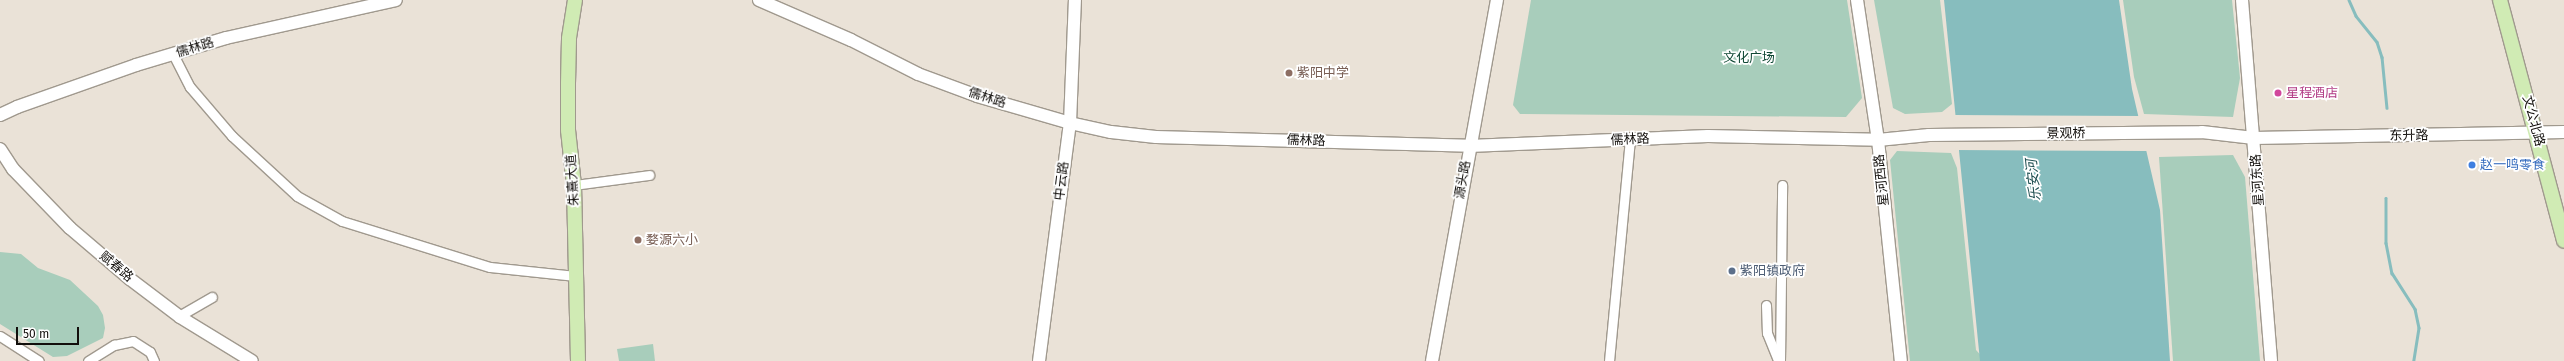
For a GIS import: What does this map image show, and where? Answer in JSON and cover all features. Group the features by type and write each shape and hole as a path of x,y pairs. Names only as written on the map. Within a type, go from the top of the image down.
{"main road":[{"name":"儒林路","path":"0,115 17,107 173,54 226,38 396,0"},
{"name":"朱熹大道","path":"575,0 569,39 568,130 574,185 578,361"},
{"name":"儒林路","path":"759,0 851,40 918,74 977,96 1070,123 1111,132 1156,138 1469,146 1708,136 1878,140"},
{"name":"中云路","path":"1039,361 1070,123 1075,0"},
{"name":"源头路","path":"1432,361 1469,146 1497,0"},
{"name":"星河西路","path":"1857,0 1878,140 1901,361"},
{"name":"星河东路","path":"2242,0 2272,361"},
{"name":"文公北路","path":"2500,0 2564,241"},
{"name":"景观桥","path":"1878,140 1929,135 2202,132 2254,138"},
{"name":"东升路","path":"2254,138 2536,134 2564,132"},
{"name":"赋春路","path":"0,149 13,169 70,228 179,316 252,361"}],"street":[{"path":"173,54 190,87 232,136 297,196 342,222 490,267 576,276"},
{"path":"1609,361 1630,140"},
{"path":"574,185 648,175"},
{"path":"1779,361 1782,185"},
{"path":"179,316 212,297"},
{"path":"1766,305 1768,333 1779,361"},
{"path":"0,336 39,361"},
{"path":"88,361 114,345 133,341 150,352 154,361"}],"green space":[{"name":"文化广场","path":"1531,0 1847,0 1862,98 1846,117 1520,114 1513,105"},
{"path":"1874,0 1940,0 1952,104 1942,112 1905,114 1893,108"},
{"path":"2123,0 2232,0 2240,78 2233,117 2144,114 2134,77"},
{"path":"1897,151 1951,153 1957,168 1976,350 1986,361 1910,361 1890,160"},
{"path":"2233,155 2245,177 2260,361 2173,361 2159,157"},
{"path":"0,252 21,254 38,268 70,280 98,306 103,315 105,328 103,338 67,356 53,357 0,324"},
{"path":"653,344 655,361 619,361 617,349"}],"water":[{"name":"乐安河","path":"1944,0 2119,0 2132,89 2160,210 2170,361 1980,361"}],"pier":[{"path":"1953,115 2141,116 2148,151 1956,150"}],"waterway":[{"path":"2349,0 2356,16 2377,42 2382,57 2387,108"},
{"path":"2386,198 2386,243 2392,273 2415,309 2419,328 2414,361"}],"place":[{"name":"紫阳中学","path":"1289,73"},
{"name":"星程酒店","path":"2278,93"},
{"name":"赵一鸣零食","path":"2472,165"},
{"name":"婺源六小","path":"638,240"},
{"name":"紫阳镇政府","path":"1732,271"}]}
